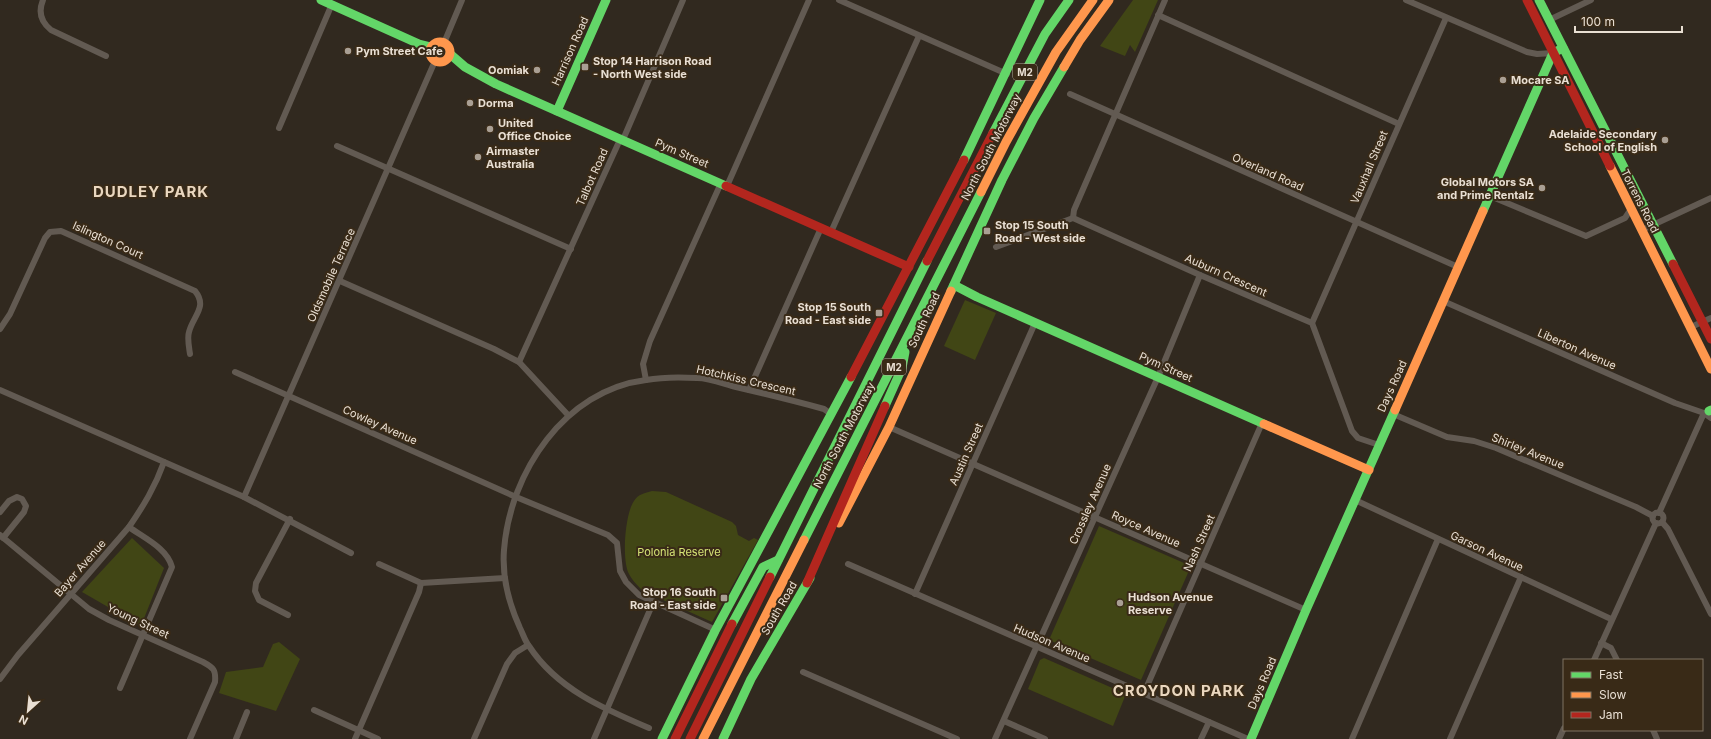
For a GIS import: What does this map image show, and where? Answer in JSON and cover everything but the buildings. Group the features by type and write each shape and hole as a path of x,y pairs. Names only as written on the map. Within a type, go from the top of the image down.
{"main road":[{"path":"321,0 419,44 430,47"},
{"name":"Harrison Road","path":"557,111 606,0"},
{"path":"662,739 716,630 909,267 974,141 1007,74 1040,0"},
{"name":"North South Motorway","path":"690,739 902,308 1045,34 1068,0"},
{"name":"North South Motorway","path":"703,739 909,336 1006,142 1056,52 1093,0"},
{"name":"South Road","path":"723,739 751,679 807,583 889,427 1002,180 1034,118 1080,40 1109,0"},
{"name":"Torrens Road","path":"1527,0 1711,369"},
{"name":"Torrens Road","path":"1539,0 1653,225 1707,320 1711,340"},
{"path":"435,43 444,43 448,47 450,54 445,61 435,61 430,55 430,47 435,43"},
{"path":"1553,53 1563,48"},
{"name":"Days Road","path":"1251,739 1306,610 1553,53"},
{"name":"Pym Street","path":"450,54 465,67 475,73 621,140 724,184 909,267"},
{"name":"Pym Street","path":"954,285 1035,323 1369,470"},
{"path":"807,583 902,368 909,336"},
{"path":"675,739 726,634 763,567 778,560"}],"street":[{"path":"43,0 40,12 41,20 45,25 51,30 106,56"},
{"path":"444,43 462,0"},
{"name":"Talbot Road","path":"519,362 621,140 625,135 683,0"},
{"path":"646,380 643,364 650,341 809,0"},
{"path":"839,0 1007,74"},
{"path":"996,247 1073,218 1074,210 1165,0"},
{"path":"1406,0 1527,52 1537,54 1553,53"},
{"path":"1548,20 1591,0"},
{"path":"279,128 332,4"},
{"path":"1158,15 1399,124"},
{"name":"Vauxhall Street","path":"1312,323 1446,18"},
{"path":"831,232 919,36"},
{"name":"Oldsmobile Terrace","path":"244,496 435,61"},
{"name":"Overland Road","path":"1070,94 1458,267"},
{"path":"337,146 571,249"},
{"path":"1490,196 1586,236 1625,218 1631,209"},
{"path":"1642,230 1711,198"},
{"name":"Auburn Crescent","path":"1073,218 1312,323"},
{"path":"749,390 821,228"},
{"name":"Islington Court","path":"0,330 10,314 45,238 50,232 62,231 196,291 201,298 200,306 189,332 190,354"},
{"name":"Crossley Avenue","path":"996,739 1158,377 1200,275"},
{"path":"340,280 494,349 519,362 568,415"},
{"name":"Liberton Avenue","path":"1443,301 1676,403 1709,413"},
{"path":"1691,327 1707,320"},
{"name":"Austin Street","path":"915,594 1035,323"},
{"path":"1312,323 1352,431 1358,438 1379,445"},
{"name":"Cowley Avenue","path":"235,372 614,539 617,543 620,571 626,582 639,595 653,603"},
{"name":"Hotchkiss Crescent","path":"649,728 607,710 586,699 558,679 528,646 512,610 505,578 505,536 516,497 532,461 551,434 568,415 589,401 618,386 646,380 698,378 824,409 831,414"},
{"path":"0,390 244,496 290,519 351,553"},
{"path":"1709,413 1653,521 1668,529 1711,614"},
{"name":"Shirley Avenue","path":"1393,414 1447,436 1474,441 1496,448 1656,514"},
{"name":"Nash Street","path":"1144,693 1262,423"},
{"name":"Royce Avenue","path":"889,427 1306,610"},
{"name":"Bayer Avenue","path":"0,679 18,655 129,527 156,485 164,462"},
{"path":"0,512 9,501 17,497 22,499 26,506 24,512 1,537"},
{"name":"Garson Avenue","path":"1355,500 1611,619"},
{"path":"1594,659 1611,619 1659,523 1664,518 1656,514"},
{"path":"288,615 259,600 254,591 256,584 290,519"},
{"path":"120,688 172,567 170,559 164,552 129,527"},
{"name":"Young Street","path":"1,537 89,609 109,620 204,662 213,668 215,682 190,739"},
{"path":"1352,739 1438,539"},
{"path":"379,564 421,584 505,578"},
{"name":"Hudson Avenue","path":"848,564 1037,648 1248,739"},
{"path":"1450,739 1521,577"},
{"path":"355,739 419,592 421,584"},
{"path":"594,739 653,603 716,630"},
{"path":"1601,643 1611,648 1616,659"},
{"path":"474,739 507,664 515,654 528,646"},
{"path":"804,672 957,739"},
{"path":"314,710 378,739"},
{"path":"236,739 247,712"},
{"path":"1004,721 1045,739"},
{"path":"1201,739 1209,722"}],"green space":[{"path":"1133,0 1158,0 1135,52 1130,45 1125,56 1100,46"},
{"path":"965,300 996,313 975,360 944,346"},
{"name":"Polonia Reserve","path":"652,491 666,492 732,522 736,526 738,535 749,541 754,538 758,540 712,622 643,591 632,580 628,572 625,556 625,536 628,515 631,507 638,497"},
{"name":"Hudson Avenue Reserve","path":"1099,526 1191,566 1141,680 1049,640"},
{"path":"132,538 164,568 141,626 82,592"},
{"path":"279,642 300,659 276,711 219,693 226,672 263,667 273,644"},
{"path":"1044,658 1126,694 1113,726 1028,689 1040,660"}],"traffic: fast":[{"path":"321,0 419,44 431,47"},
{"path":"557,111 606,0"},
{"path":"964,160 1040,0"},
{"path":"993,133 1045,34 1069,0"},
{"path":"1539,0 1673,264"},
{"path":"1483,211 1553,53 1563,48"},
{"path":"450,54 465,67 496,84 726,186"},
{"path":"951,291 1002,180 1034,118 1064,67"},
{"path":"804,540 981,192"},
{"path":"770,577 927,261"},
{"path":"954,285 977,297 1264,424"},
{"path":"885,406 902,368 905,352"},
{"path":"662,739 715,631 851,377"},
{"path":"1251,739 1306,610 1395,410"},
{"path":"732,624 763,567 778,560"},
{"path":"723,739 751,679 810,578"}],"traffic: slow":[{"path":"981,192 1006,142 1056,52 1093,0"},
{"path":"1064,67 1080,40 1109,0"},
{"path":"440,42 447,45 450,52 447,59 440,62 433,59 430,52 433,45 440,42"},
{"path":"1610,166 1711,369"},
{"path":"1395,410 1483,211"},
{"path":"839,523 889,427 951,291"},
{"path":"1264,424 1369,470"},
{"path":"703,739 804,540"}],"traffic: jam":[{"path":"1527,0 1610,166"},
{"path":"927,261 993,133"},
{"path":"851,377 964,160"},
{"path":"726,186 909,267"},
{"path":"1673,264 1711,339"},
{"path":"807,583 885,406"},
{"path":"690,739 770,577"},
{"path":"675,739 732,624"}],"place":[{"name":"Pym Street Cafe","path":"348,51"},
{"name":"Stop 14 Harrison Road - North West side","path":"585,67"},
{"name":"Oomiak","path":"537,70"},
{"name":"Mocare SA","path":"1503,80"},
{"name":"Dorma","path":"470,103"},
{"name":"United Office Choice","path":"490,129"},
{"name":"Adelaide Secondary School of English","path":"1665,140"},
{"name":"Airmaster Australia","path":"478,157"},
{"name":"Global Motors SA and Prime Rentalz","path":"1542,188"},
{"name":"Stop 15 South Road - West side","path":"987,231"},
{"name":"Stop 15 South Road - East side","path":"879,313"},
{"name":"Stop 16 South Road - East side","path":"724,598"},
{"name":"Hudson Avenue Reserve","path":"1120,603"}],"district":[{"name":"DUDLEY PARK","path":"151,191"},
{"name":"CROYDON PARK","path":"1179,690"}]}
